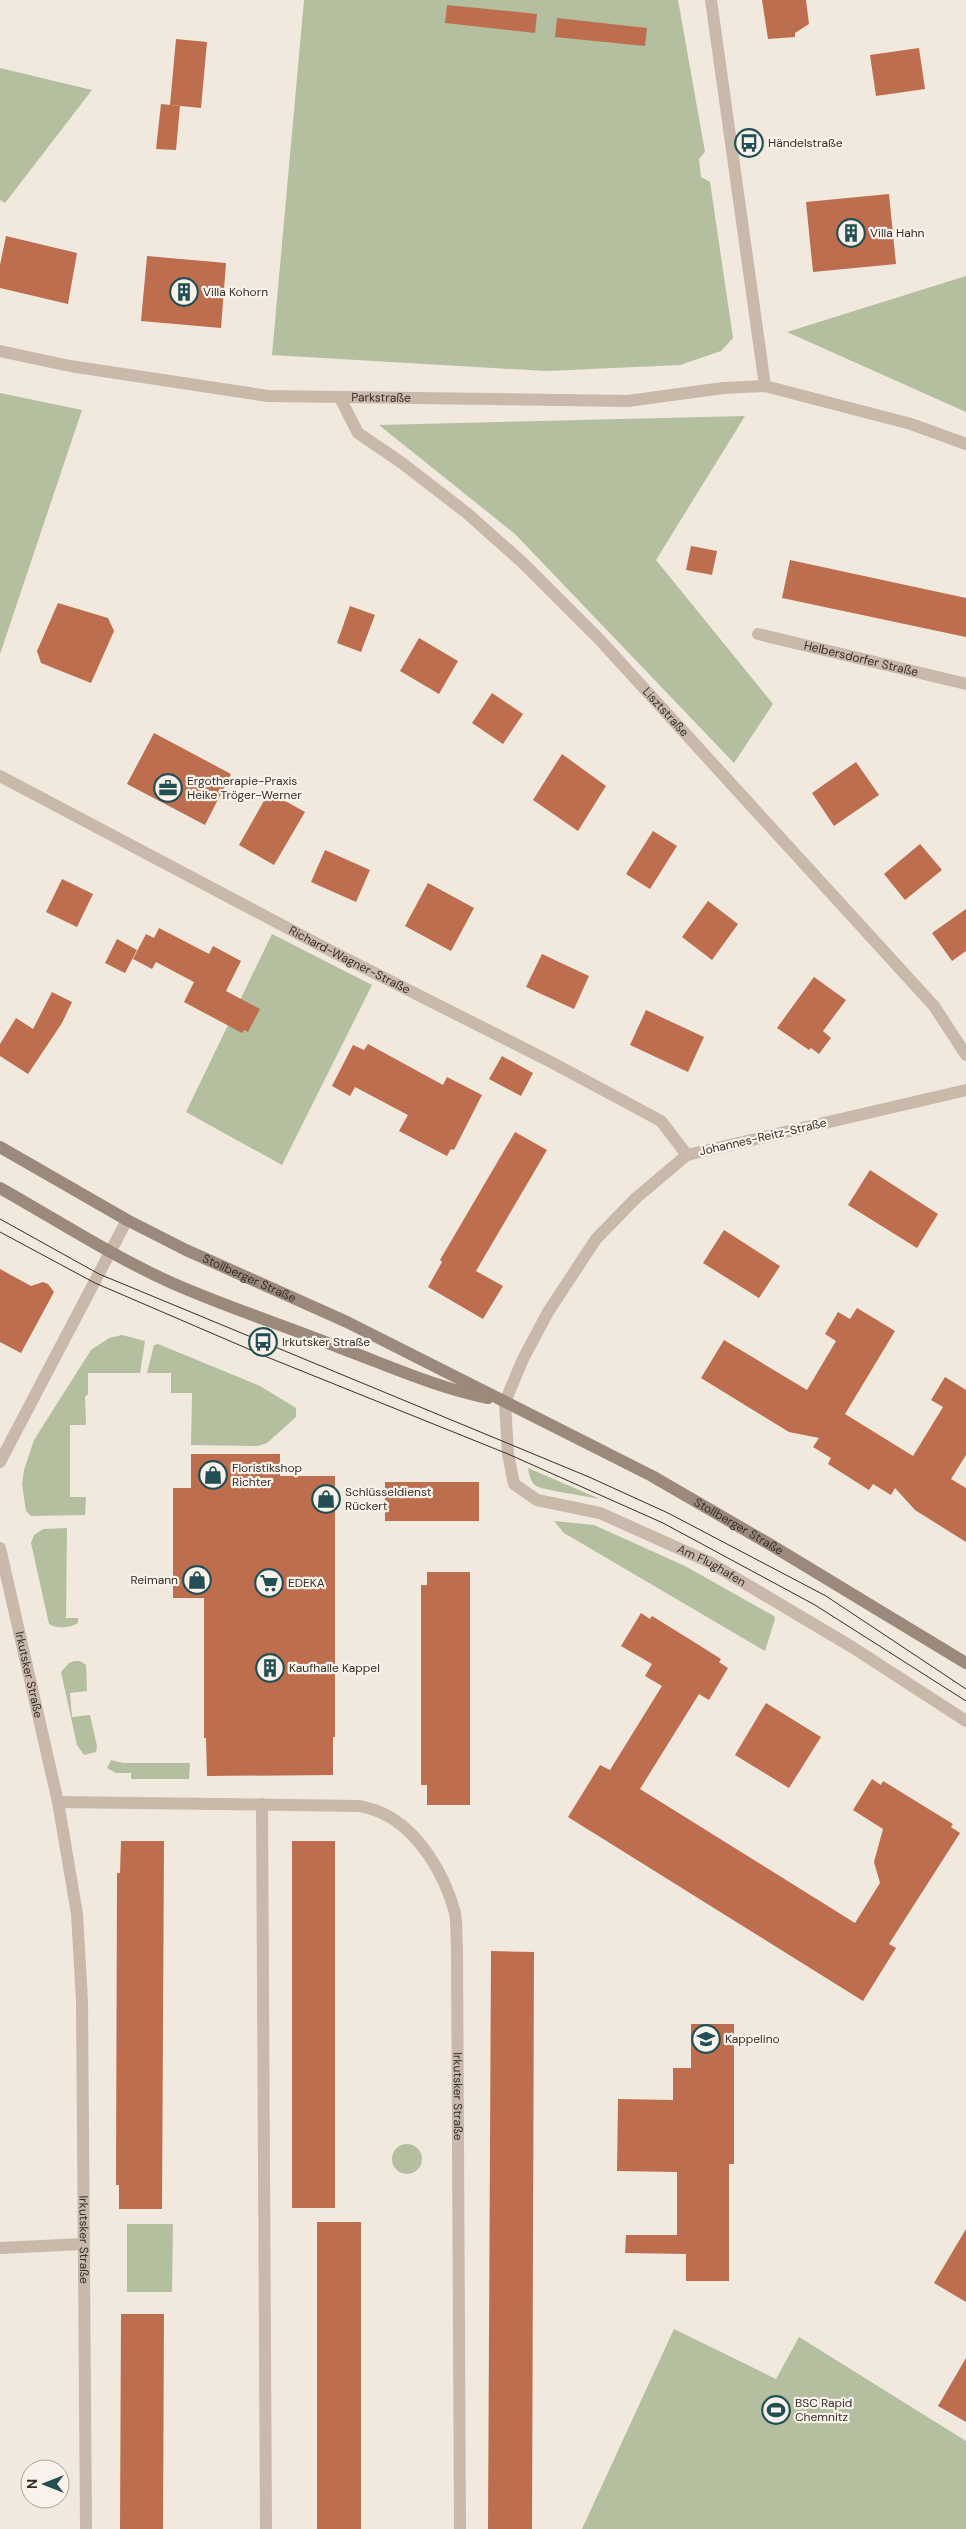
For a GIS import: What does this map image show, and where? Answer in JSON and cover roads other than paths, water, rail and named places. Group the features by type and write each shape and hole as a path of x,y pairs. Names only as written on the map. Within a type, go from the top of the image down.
{"main road":[{"name":"Stollberger Straße","path":"0,1147 127,1220 186,1250 347,1322 652,1476 771,1545 966,1664"},
{"name":"Stollberger Straße","path":"0,1188 74,1229 110,1253 172,1283 466,1394 505,1402"}],"street":[{"path":"711,0 765,386 911,424 966,444"},
{"name":"Parkstraße","path":"0,351 70,366 268,396 628,401 723,388 765,386"},
{"name":"Lisztstraße","path":"340,398 358,433 402,463 468,514 523,563 599,639 934,1006 966,1055"},
{"name":"Helbersdorfer Straße","path":"758,634 966,684"},
{"name":"Richard-Wagner-Straße","path":"0,776 329,950 551,1062 661,1121 687,1155"},
{"name":"Johannes-Reitz-Straße","path":"505,1402 532,1338 596,1239 636,1198 687,1155 966,1090"},
{"path":"0,1462 127,1220"},
{"name":"Am Flughafen","path":"505,1402 508,1454 514,1484 537,1500 600,1513 709,1562 852,1647 966,1721"},
{"name":"Irkutsker Straße","path":"0,1548 58,1802 77,1914 82,1973 86,2529"},
{"name":"Irkutsker Straße","path":"58,1802 360,1806 382,1813 404,1826 422,1846 442,1878 455,1915 459,2208 460,2529"},
{"path":"262,1804 266,2529"},
{"path":"0,2248 83,2244"}],"tram line":[{"path":"0,1219 99,1274 589,1477 668,1513 826,1596 966,1689"},
{"path":"0,1232 95,1283 267,1357 508,1454 663,1523 815,1605 966,1701"}],"place":[{"name":"Händelstraße","path":"749,143"},
{"name":"Villa Hahn","path":"851,233"},
{"name":"Villa Kohorn","path":"184,292"},
{"name":"Ergotherapie-Praxis Heike Tröger-Werner","path":"168,788"},
{"name":"Irkutsker Straße","path":"263,1342"},
{"name":"Floristikshop Richter","path":"213,1475"},
{"name":"Schlüsseldienst Rückert","path":"326,1499"},
{"name":"Reimann","path":"197,1580"},
{"name":"EDEKA","path":"269,1583"},
{"name":"Kaufhalle Kappel","path":"270,1668"},
{"name":"Kappelino","path":"706,2039"},
{"name":"BSC Rapid Chemnitz","path":"776,2410"}]}
